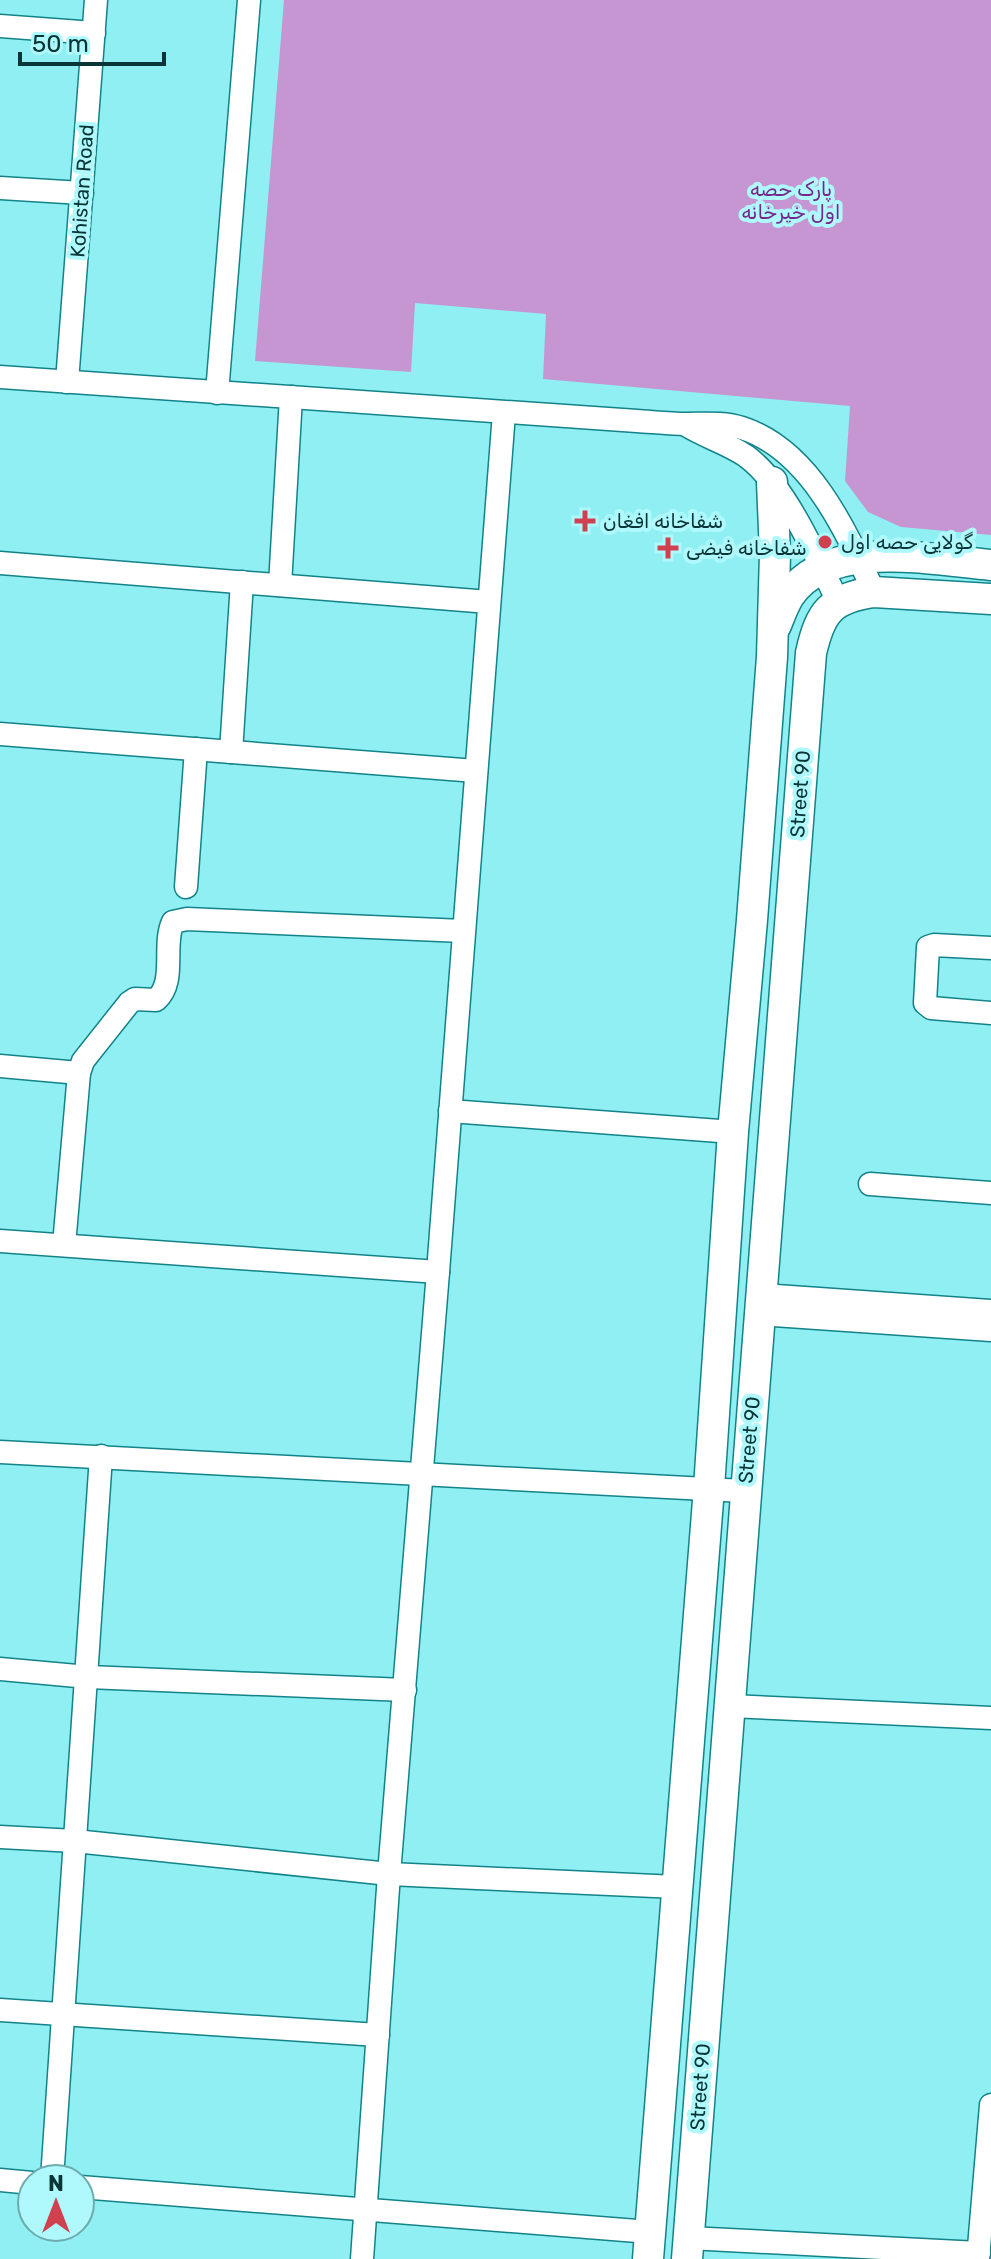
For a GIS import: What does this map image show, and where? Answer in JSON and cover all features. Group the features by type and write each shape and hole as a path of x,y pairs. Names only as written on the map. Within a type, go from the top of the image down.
{"main road":[{"name":"Street 90","path":"649,2246 774,630 772,482"},
{"path":"774,630 790,595 803,582 822,569 858,557 991,565"},
{"path":"828,612 857,594 874,592 991,599"},
{"name":"Street 90","path":"688,2249 744,1491 811,653 828,612"},
{"path":"663,2065 702,2067"}],"street":[{"name":"Kohistan Road","path":"67,382 96,0"},
{"path":"217,393 249,0"},
{"path":"0,26 94,33"},
{"path":"0,188 82,193"},
{"path":"0,377 504,413 685,424 720,423 742,428 773,442 794,460 813,483 858,557 874,592"},
{"path":"280,585 291,397"},
{"path":"362,2259 389,1874 504,413"},
{"path":"685,424 749,458 772,482 822,569 828,612"},
{"path":"0,563 489,602"},
{"path":"231,752 242,582"},
{"path":"0,734 476,771"},
{"path":"186,887 196,749"},
{"path":"64,1245 79,1073 83,1061 129,1003 135,999 156,1000 166,989 167,933 173,922 187,919 463,931"},
{"path":"991,948 928,947 925,1003 931,1008 991,1013"},
{"path":"0,1066 79,1073"},
{"path":"450,1111 733,1132"},
{"path":"870,1184 991,1193"},
{"path":"0,1241 438,1272"},
{"path":"761,1304 991,1311"},
{"path":"761,1304 991,1330"},
{"path":"0,1452 744,1491"},
{"path":"53,2163 101,1456"},
{"path":"0,1669 88,1677 405,1690"},
{"path":"730,1706 991,1718"},
{"path":"0,1837 75,1841 389,1874 677,1887"},
{"path":"0,2010 378,2035"},
{"path":"688,2249 982,2246 991,2105"},
{"path":"96,2188 365,2209 649,2246"}],"green space":[{"name":"پارک حصه اول خیرخانه","path":"284,0 991,0 991,535 901,527 868,512 845,481 850,406 543,379 546,314 415,303 411,372 255,361"}],"place":[{"name":"شفاخانه افغان","path":"585,521"},
{"name":"گولایی حصه اول","path":"825,542"},
{"name":"شفاخانه فیضی","path":"668,548"}]}
